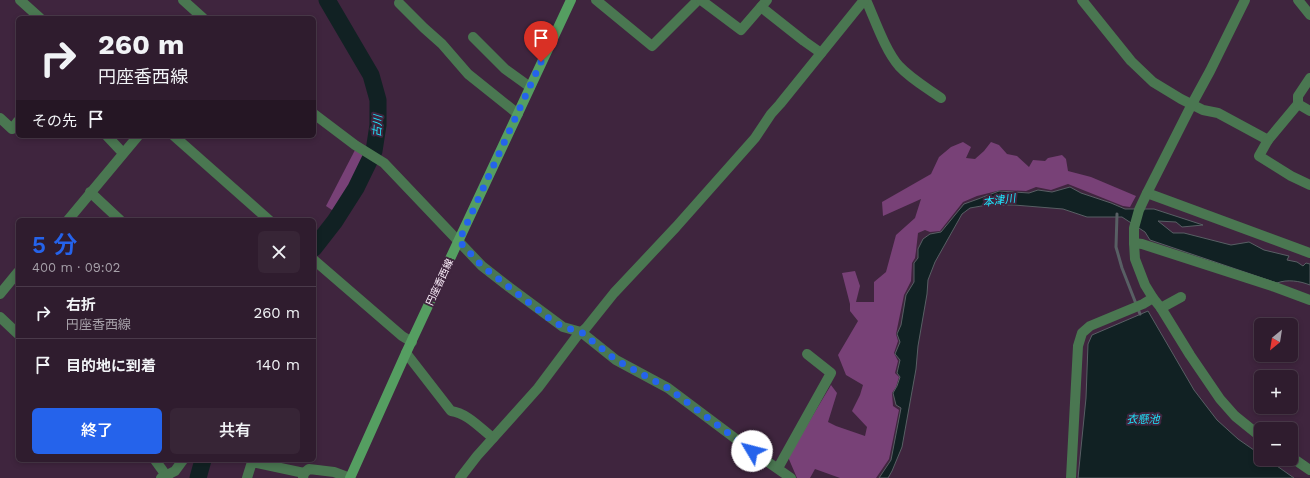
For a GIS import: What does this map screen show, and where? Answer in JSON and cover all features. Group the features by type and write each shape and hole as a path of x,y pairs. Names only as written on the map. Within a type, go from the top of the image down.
{"main road":[{"name":"円座香西線","path":"350,478 406,353 571,0"}],"street":[{"path":"20,0 38,16"},
{"path":"183,0 201,16"},
{"path":"596,0 652,46 698,0"},
{"path":"701,0 741,30 764,3 804,42 821,52"},
{"path":"460,478 493,438 538,388 577,336 614,293 676,227 755,138 771,114 865,0 891,55 909,76 941,98"},
{"path":"1083,0 1131,61 1154,82 1203,110 1218,112 1268,140"},
{"path":"1245,0 1146,195 1134,228 1134,241 1135,260 1145,285 1153,298 1220,399 1235,416 1254,431"},
{"path":"1298,0 1310,15"},
{"path":"399,3 442,44 468,74 518,114"},
{"path":"473,37 505,68 530,87"},
{"path":"1310,78 1298,96 1298,104 1268,140 1259,156 1291,176 1310,185"},
{"path":"1298,104 1310,111"},
{"path":"316,116 355,145 384,163 482,266 550,319 563,327 581,332 616,360 668,388 752,451 791,478"},
{"path":"0,118 12,129 16,124"},
{"path":"109,138 123,153"},
{"path":"70,218 136,138"},
{"path":"176,138 267,218"},
{"path":"90,192 118,218"},
{"path":"1146,195 1310,253"},
{"path":"1134,241 1276,287 1310,300"},
{"path":"316,261 402,336 412,342"},
{"path":"0,294 16,274"},
{"path":"1161,308 1181,296"},
{"path":"1071,478 1078,346 1082,333 1090,326 1143,304 1153,298"},
{"path":"0,318 16,332"},
{"path":"406,353 451,411 467,416 493,438"},
{"path":"778,468 831,373 807,354"},
{"path":"156,462 165,477 175,470 181,462"},
{"path":"248,478 252,462 261,462 303,475 309,469 334,472 350,478"},
{"path":"1298,462 1310,470"}],"shaded area":[{"path":"963,142 971,147 966,158 975,159 991,142 999,145 1007,154 1017,156 1029,167 1033,160 1045,161 1048,158 1062,155 1066,159 1068,171 1091,177 1136,196 1130,207 1123,206 1068,184 1051,190 1036,187 1026,191 1001,190 977,196 963,202 940,231 930,232 925,230 918,233 915,258 912,263 911,281 904,295 896,334 898,341 894,353 898,361 895,373 899,377 896,387 892,393 893,406 899,410 889,459 876,478 840,478 815,469 810,478 797,478 788,457 831,385 837,393 828,422 865,436 867,427 852,411 863,385 846,375 838,355 858,321 850,311 850,304 842,273 855,271 860,286 856,302 874,302 874,282 886,272 896,235 915,218 921,199 883,216 882,202 931,174 939,157 951,147"},
{"path":"355,150 367,158 341,205 335,212 326,206"}],"water":[{"name":"本津川","path":"1070,187 1081,193 1125,209 1154,209 1203,225 1182,227 1176,222 1158,221 1173,233 1184,233 1231,245 1249,242 1264,250 1289,256 1287,260 1297,262 1303,266 1306,263 1310,264 1310,285 1294,281 1277,283 1150,240 1145,232 1122,217 1087,217 1063,209 1014,205 987,205 970,208 962,214 935,262 928,280 916,369 902,447 888,478 879,478 891,460 901,408 896,405 893,393 900,377 897,373 900,360 895,354 900,342 897,334 901,325 906,295 914,282 914,263 918,258 918,249 923,239 930,234 941,232 964,204 999,191 1029,193 1038,190 1052,192"},
{"name":"衣懸池","path":"1148,311 1194,390 1217,420 1238,439 1254,450 1254,466 1277,466 1294,478 1078,478 1086,398 1088,344 1092,335"}],"waterway":[{"name":"古川","path":"316,245 335,221 356,188 374,151 378,125 378,100 371,75 327,0"},
{"path":"1117,214 1116,247 1122,268 1140,314"},
{"name":"古川","path":"198,478 202,462"}],"route":[{"path":"541,62 459,241 482,266 550,319 563,327 581,332 616,360 668,388 752,451"}]}
